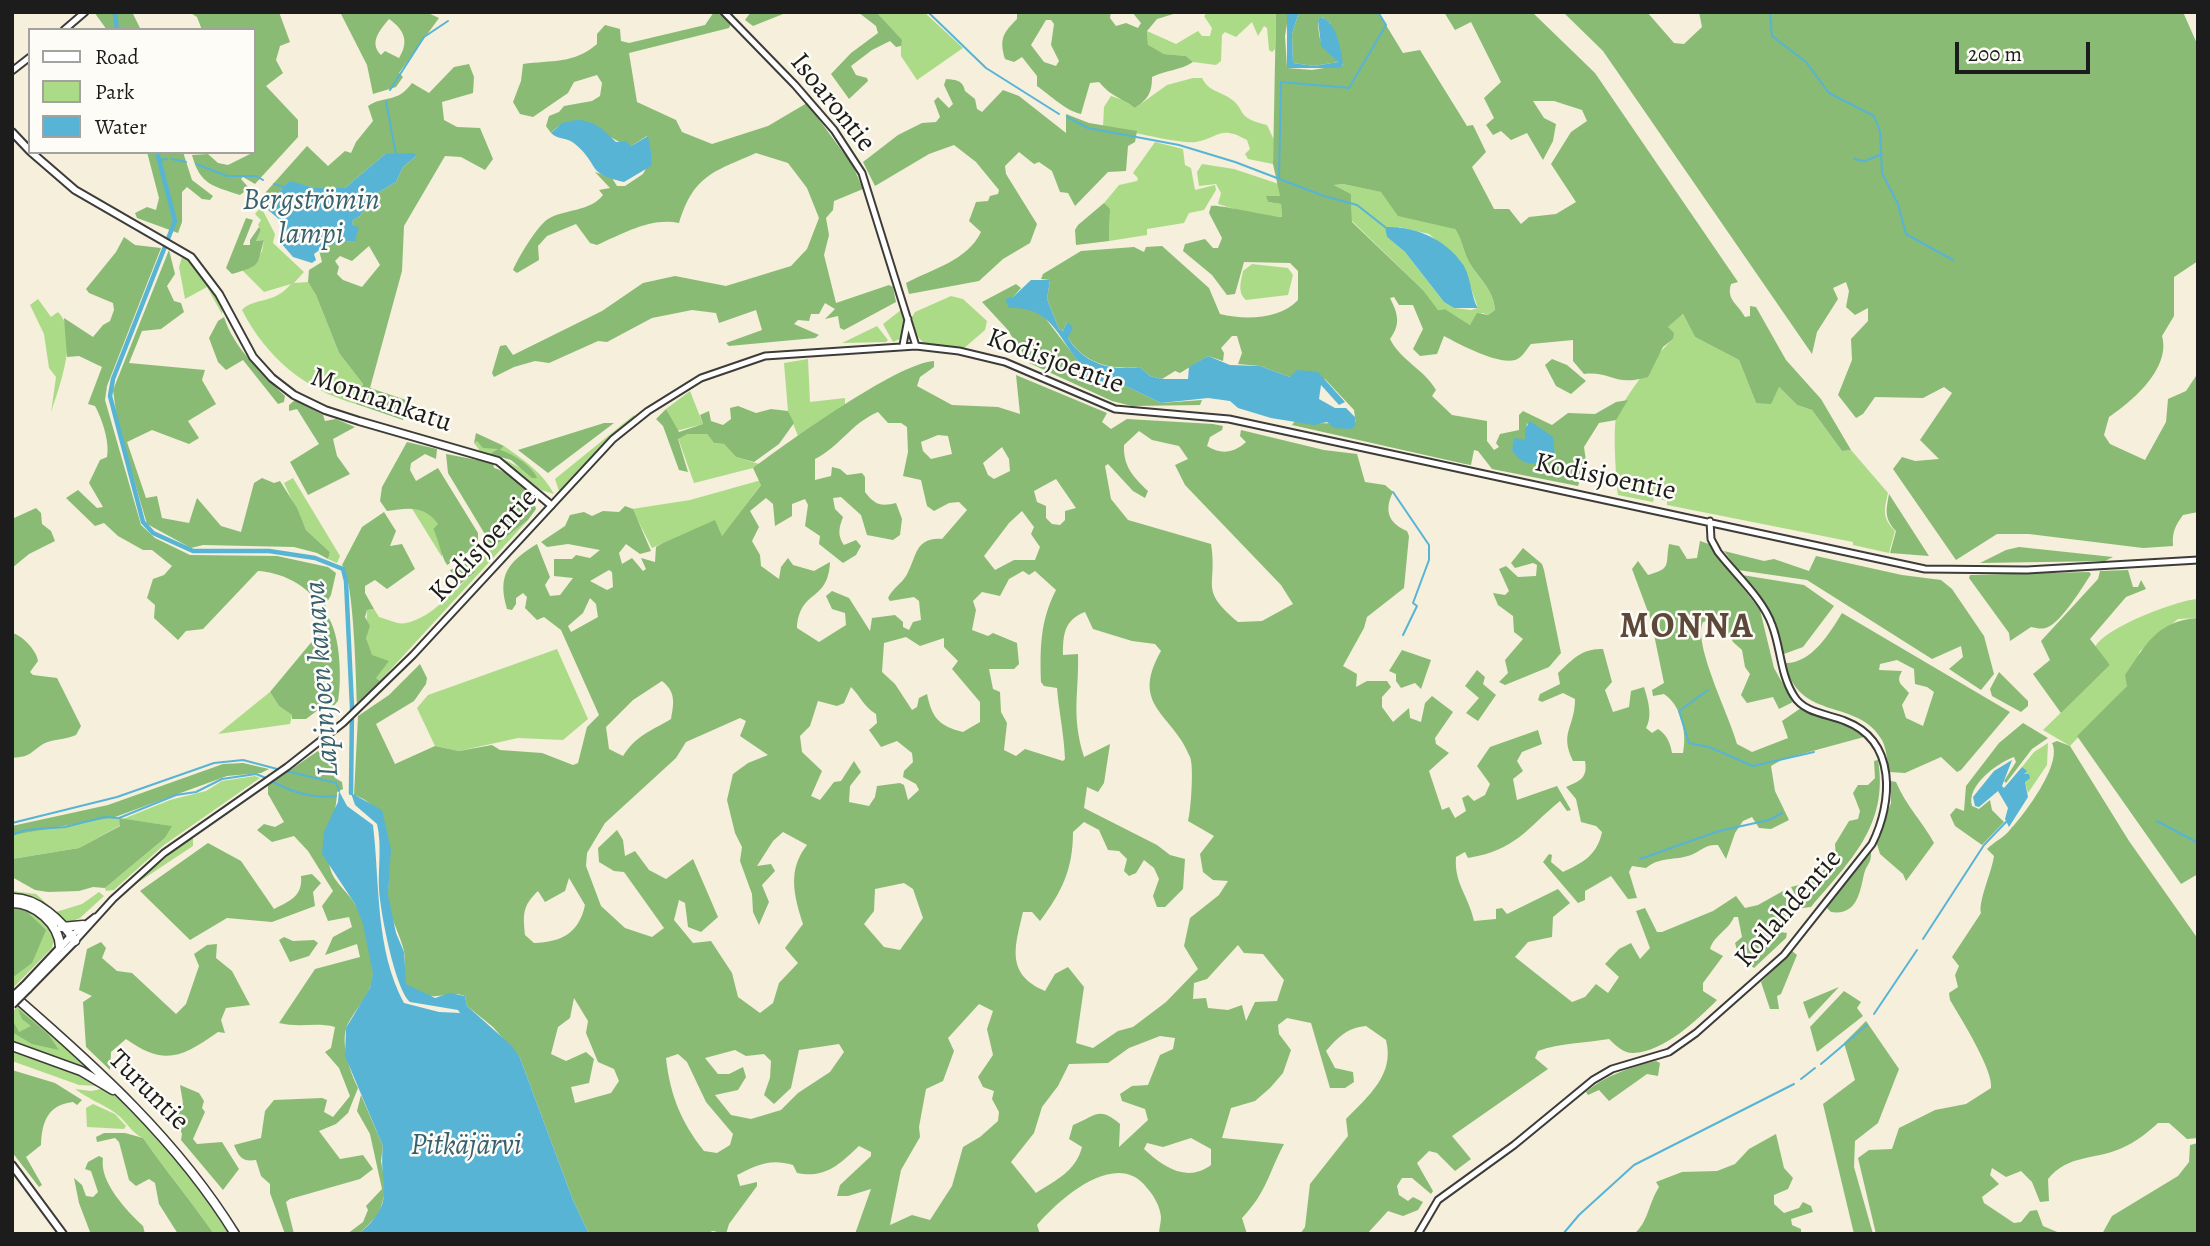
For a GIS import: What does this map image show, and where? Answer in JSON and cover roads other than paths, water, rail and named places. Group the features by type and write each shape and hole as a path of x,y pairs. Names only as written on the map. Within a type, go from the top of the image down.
{"highway":[{"path":"12,901 32,908 72,939"},
{"path":"60,929 82,925"},
{"path":"60,929 60,947"},
{"name":"Turuntie","path":"12,996 130,1101 187,1163 235,1234"},
{"path":"12,1046 82,1071 130,1101"}],"main road":[{"name":"Monnankatu","path":"12,132 28,149"},
{"name":"Monnankatu","path":"33,154 75,190 191,257 207,275 253,357 290,392 336,414 498,461 551,505"},
{"name":"Kodisjoentie","path":"12,1005 60,947 72,939"},
{"name":"Kodisjoentie","path":"12,996 26,988 72,939"},
{"path":"12,1165 63,1234"}],"street":[{"path":"66,28 85,12"},
{"name":"Isoarontie","path":"724,12 795,85 849,152 867,187 916,346"},
{"path":"12,71 28,59"},
{"name":"Isoarontie","path":"903,345 908,316"},
{"name":"Kodisjoentie","path":"72,939 164,853 287,767 344,723 630,425 701,378 765,356 903,345 959,351 1005,362 1115,409 1229,419 1925,569 2027,570 2198,560"},
{"name":"Koilahdentie","path":"1418,1234 1438,1200 1521,1140 1594,1080 1612,1069 1669,1052 1684,1043 1769,970 1860,861 1879,831 1887,792 1884,760 1877,744 1850,722 1810,709 1794,697 1782,668 1772,624 1718,552 1711,539 1710,521"},
{"name":"Kodisjoentie","path":"72,939 82,925 95,917"}],"water":[{"path":"1299,12 1292,34 1293,63 1314,66 1338,62 1321,46 1318,20 1321,17 1331,24 1337,37 1343,64 1340,68 1287,68 1287,14"},
{"path":"576,120 593,124 616,142 626,141 631,146 648,136 651,166 624,182 598,172 575,144 551,133 562,123"},
{"name":"Bergströmin lampi","path":"414,153 416,156 403,167 396,182 374,195 360,216 352,221 353,226 359,227 355,241 323,248 314,254 316,260 312,263 293,257 281,243 281,221 267,209 290,181 315,188 345,188 385,154"},
{"path":"1385,227 1428,235 1455,254 1465,268 1478,308 1454,308 1444,302 1405,252 1387,237"},
{"path":"1031,280 1050,280 1047,299 1059,329 1063,331 1067,322 1073,327 1068,338 1074,347 1099,364 1119,368 1140,367 1150,376 1162,379 1188,379 1189,367 1208,356 1230,365 1260,366 1290,377 1297,370 1318,372 1345,402 1339,405 1321,385 1319,399 1335,408 1346,408 1355,417 1356,424 1352,429 1334,428 1327,422 1314,425 1271,418 1238,408 1230,401 1208,398 1161,403 1117,382 1113,390 1106,390 1074,372 1081,366 1079,362 1043,317 1023,309 1009,308 1005,299 1013,297"},
{"path":"1530,421 1553,437 1555,457 1543,453 1538,456 1540,463 1527,463 1512,450 1514,438 1525,440 1525,429"},
{"path":"2012,760 2002,786 2004,788 2022,767 2027,771 2024,774 2029,774 2030,778 2025,782 2028,797 2009,827 2005,819 2008,808 1998,791 1979,807 1975,806 1973,797 1994,771"},
{"name":"Pitkäjärvi","path":"339,791 347,806 373,825 383,939 388,961 404,1003 439,1012 460,1013 458,1010 410,1002 404,994 389,948 382,914 377,824 355,805 351,793 382,810 391,849 388,895 396,933 404,952 406,984 435,998 450,993 465,996 467,1006 512,1046 520,1058 573,1200 589,1234 359,1234 379,1212 383,1202 383,1146 345,1056 346,1028 370,988 373,974 363,924 355,904 322,854 324,832 338,802"}],"waterway":[{"name":"Lapinjoen kanava","path":"115,12 117,28"},
{"path":"928,12 986,68 1059,114"},
{"path":"1279,178 1281,82 1349,88 1386,25 1378,12"},
{"path":"1770,12 1772,36 1806,62 1829,93 1874,116 1880,131 1882,173 1898,204 1906,234 1953,260"},
{"path":"390,90 424,37 448,21"},
{"path":"386,101 396,155"},
{"path":"1067,117 1088,128 1179,145 1235,162 1324,196 1357,205 1385,227"},
{"name":"Lapinjoen kanava","path":"158,154 175,221 113,379 110,396 143,522 153,533 193,551 269,551 315,558 343,569 346,581 352,707 351,793"},
{"path":"1854,159 1865,161 1882,154"},
{"name":"Lapinjoen kanava","path":"159,160 167,159"},
{"path":"172,159 186,162"},
{"path":"196,164 227,176 256,176 263,180"},
{"path":"274,184 284,187"},
{"path":"1393,492 1429,545 1429,560 1413,603 1417,606 1403,635"},
{"path":"1708,690 1679,711 1689,743 1709,747 1753,766 1814,752"},
{"path":"12,823 117,797 214,763 243,760 281,770"},
{"path":"286,771 336,783 339,791"},
{"path":"12,835 25,830 65,827 105,817 119,818 176,795 196,792 222,779 256,774 266,778"},
{"path":"271,781 302,794 336,796"},
{"path":"1640,859 1719,831 1769,820 1782,813"},
{"path":"2157,821 2198,843"},
{"path":"1923,939 1984,845 2006,822"},
{"path":"1874,1014 1917,950"},
{"path":"1821,1064 1867,1025"},
{"path":"1801,1079 1815,1068"},
{"path":"1563,1234 1579,1215 1634,1165 1794,1084"}],"district":[{"name":"MONNA","path":"1687,628"}]}
